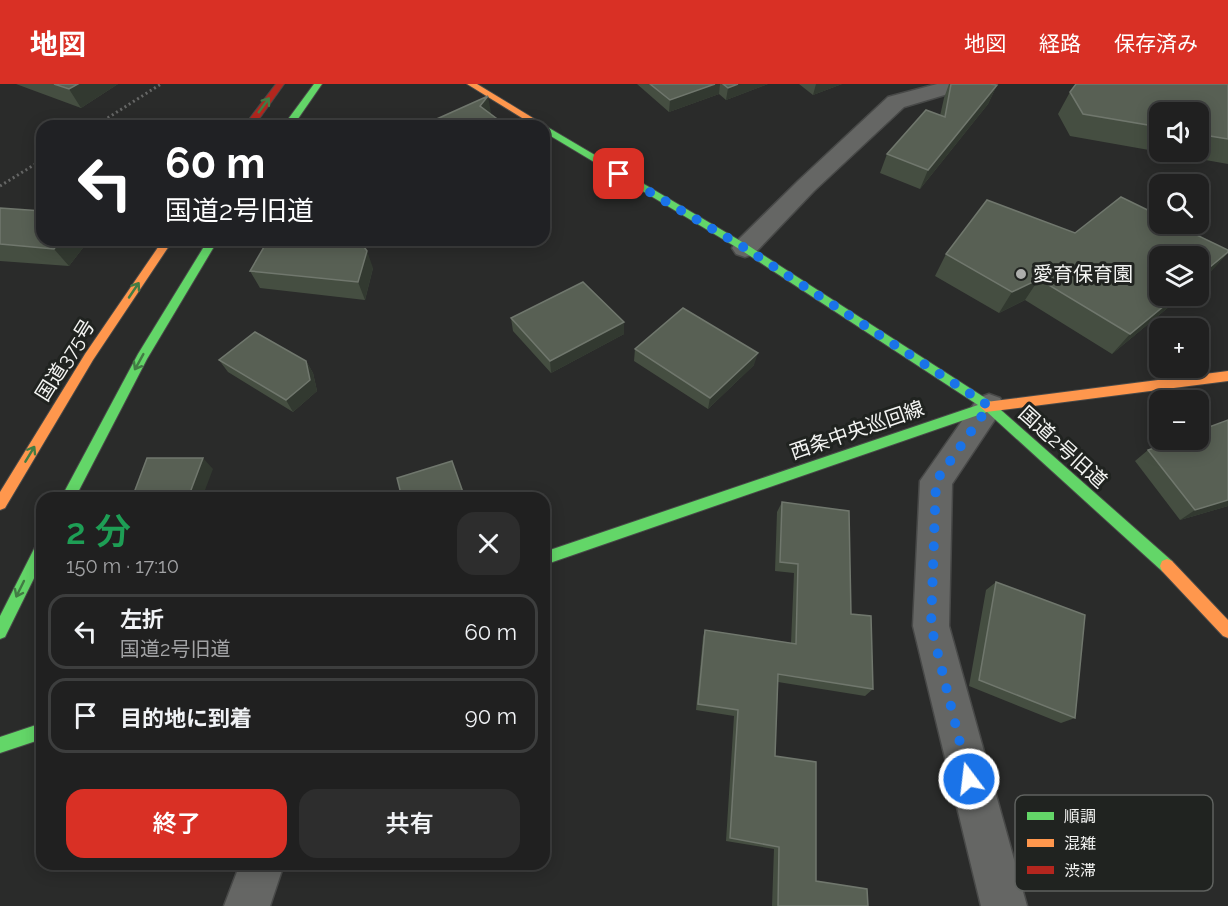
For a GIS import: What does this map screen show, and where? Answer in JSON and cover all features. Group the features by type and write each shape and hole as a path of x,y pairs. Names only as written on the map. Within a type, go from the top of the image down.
{"main road":[{"path":"253,120 280,84"},
{"path":"292,120 318,84"},
{"path":"471,84 531,120"},
{"name":"国道2号旧道","path":"550,132 745,248 989,406 1173,572 1228,631"},
{"name":"国道375号","path":"0,504 89,357 164,246"},
{"path":"71,492 142,357 209,246"},
{"name":"西条中央巡回線","path":"550,557 989,406 1228,376"},
{"path":"0,632 36,559"},
{"path":"0,745 36,733"}],"street":[{"path":"745,248 806,186 896,102 961,84"},
{"path":"989,406 936,481 931,626 1004,906"},
{"path":"247,906 260,870"}],"path":[{"path":"104,120 161,84"},
{"path":"0,186 36,164"}],"building":[{"path":"54,84 78,84 69,89"},
{"path":"650,84 715,84 670,100"},
{"path":"723,84 738,84 728,88"},
{"path":"951,84 997,85 928,170 887,154 926,110 945,117"},
{"path":"1076,84 1228,84 1228,139 1209,136 1209,102 1149,102 1149,125 1083,114 1070,92"},
{"path":"488,96 480,106 499,120 434,120"},
{"path":"1121,197 1149,211 1149,234 1195,234 1228,252 1209,268 1209,246 1149,246 1149,306 1164,306 1130,334 1039,279 1012,292 946,254 987,200 1075,233"},
{"path":"0,208 36,211 36,246 56,246 54,249 0,244"},
{"path":"265,246 363,246 367,251 358,282 250,271"},
{"path":"583,282 624,322 550,361 511,318"},
{"path":"683,308 758,353 710,398 635,349"},
{"path":"255,332 306,361 310,380 286,400 219,360"},
{"path":"1228,420 1228,500 1195,510 1148,450 1209,450 1209,427"},
{"path":"147,458 203,458 190,492 134,492"},
{"path":"452,461 463,492 400,492 397,478"},
{"path":"782,502 849,511 851,614 871,616 873,689 778,674 775,756 816,762 816,881 867,889 868,906 778,906 779,847 730,838 738,710 698,704 705,630 796,644 798,564 780,562"},
{"path":"996,582 1085,615 1075,718 979,680"}],"traffic: fast":[{"path":"292,120 318,84"},
{"path":"550,132 745,248 989,406 1167,566"},
{"path":"71,492 142,357 209,246"},
{"path":"550,557 986,407"},
{"path":"0,632 36,559"},
{"path":"0,745 36,733"}],"traffic: slow":[{"path":"471,84 531,120"},
{"path":"0,504 89,357 164,246"},
{"path":"986,407 1228,376"},
{"path":"1167,566 1228,631"}],"traffic: jam":[{"path":"253,120 280,84"}],"place":[{"name":"愛育保育園","path":"1021,274"}],"route":[{"path":"619,174 745,248 916,361 989,406 936,481 931,626 969,779"}]}
